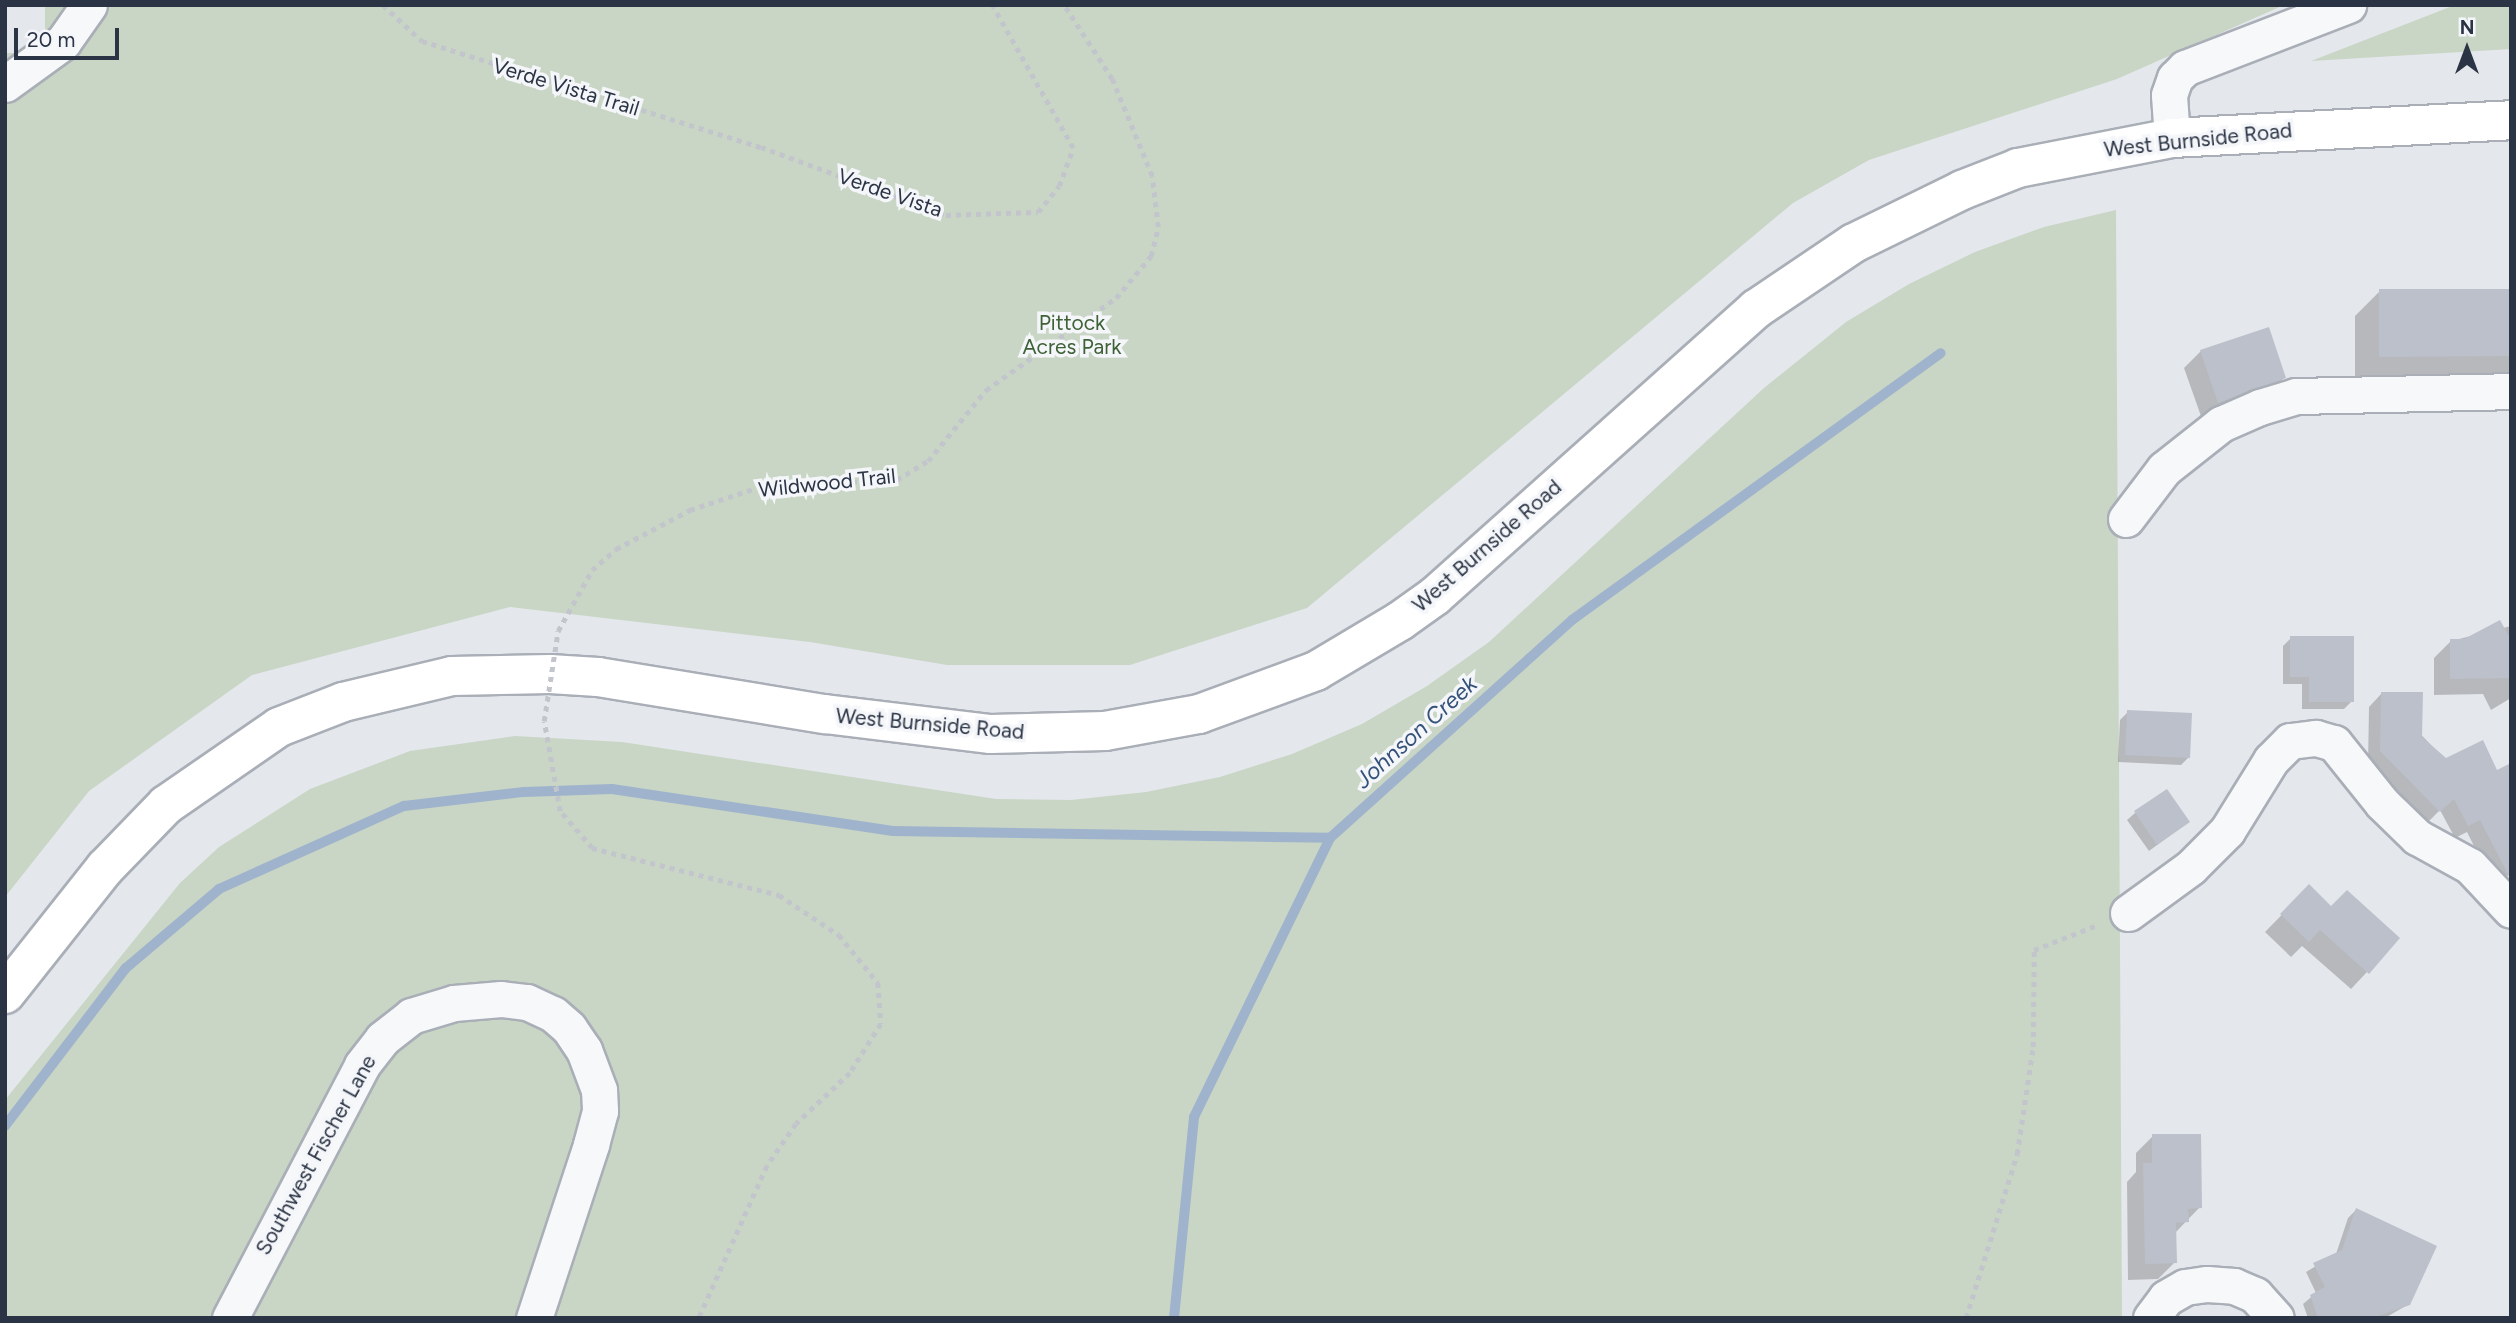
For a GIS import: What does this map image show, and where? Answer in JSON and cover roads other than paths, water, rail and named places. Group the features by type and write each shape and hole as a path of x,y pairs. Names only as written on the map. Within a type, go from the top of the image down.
{"main road":[{"name":"West Burnside Road","path":"5,994 104,868 184,791 279,727 392,688 479,675 598,677 824,714 991,734 1149,726 1259,695 1316,671 1435,596 1698,357 1820,263 1903,217 2018,168 2172,138 2511,120"}],"street":[{"path":"5,84 63,42 89,5"},
{"path":"2172,138 2169,95 2175,78 2185,68 2348,5"},
{"path":"2126,519 2164,469 2221,424 2260,407 2296,396 2511,391"},
{"path":"2129,913 2191,867 2227,831 2271,760 2290,741 2316,738 2334,743 2408,828 2470,866 2511,911"},
{"name":"Southwest Fischer Lane","path":"230,1318 362,1065 382,1039 411,1016 454,1003 500,999 527,1002 553,1014 569,1027 584,1050 600,1090 600,1111 591,1145 534,1318"},
{"path":"2151,1318 2166,1298 2185,1287 2207,1284 2234,1286 2255,1295 2276,1318"}],"waterway":[{"name":"Johnson Creek","path":"1174,1318 1194,1117 1330,838 1572,620 1941,353"},
{"path":"5,1126 126,968 219,889 404,806 524,792 612,789 893,831 1330,838"}],"park label":[{"name":"Pittock Acres Park","path":"1072,335"}]}
